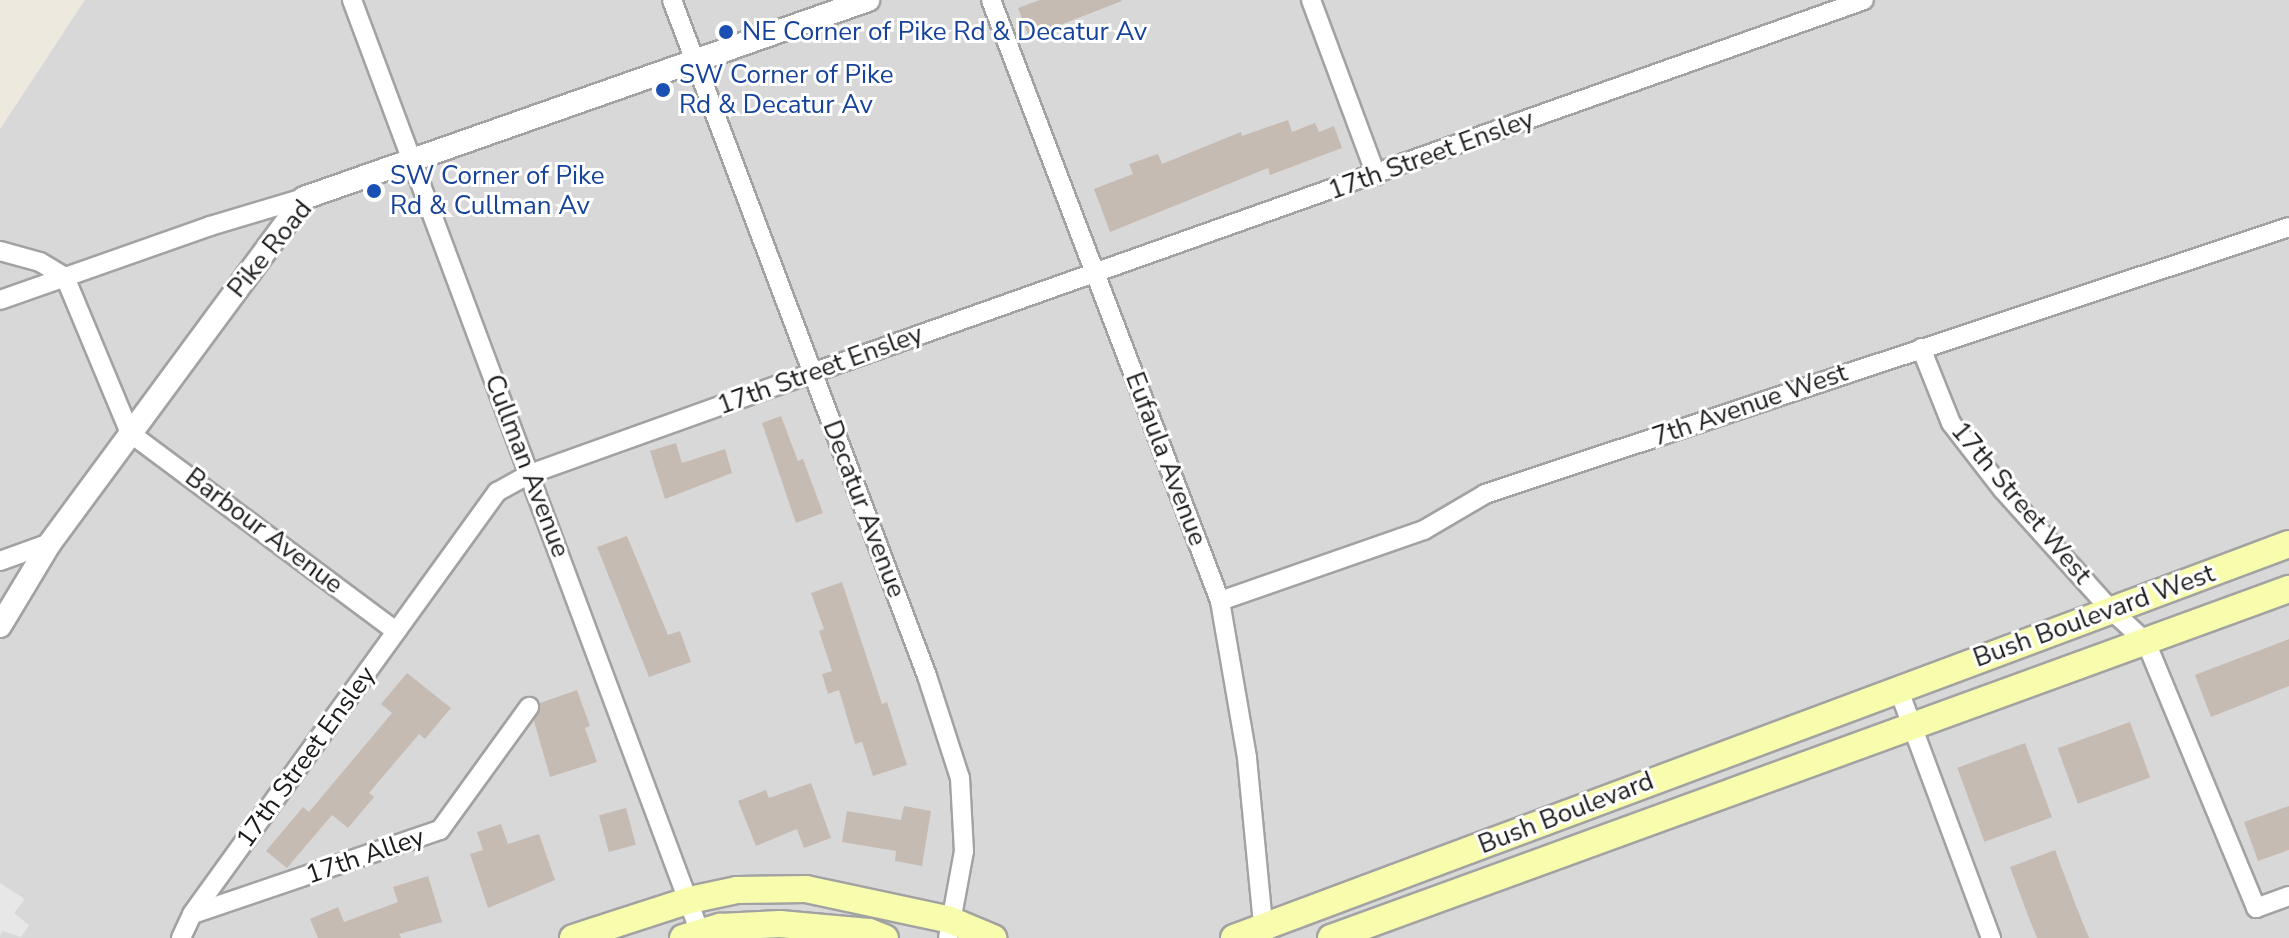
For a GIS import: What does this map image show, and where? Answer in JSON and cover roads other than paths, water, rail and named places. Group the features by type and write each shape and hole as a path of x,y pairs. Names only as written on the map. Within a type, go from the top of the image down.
{"main road":[{"name":"Bush Boulevard West","path":"1898,688 2289,544"},
{"name":"Bush Boulevard West","path":"1913,727 2289,589"},
{"name":"Bush Boulevard","path":"1234,938 1264,933 1898,688"},
{"name":"Bush Boulevard","path":"1331,938 1913,727"},
{"path":"573,938 690,900 737,890 806,889 949,929 993,938"},
{"path":"691,936 720,927 780,924 869,932 885,938"}],"street":[{"name":"Cullman Avenue","path":"352,0 690,900 691,936"},
{"name":"Decatur Avenue","path":"672,0 927,676 960,778 964,851 949,929"},
{"name":"Pike Road","path":"0,626 50,543 304,198 868,0"},
{"name":"Eufaula Avenue","path":"991,0 1220,601 1247,758 1264,933"},
{"path":"1311,0 1376,175"},
{"name":"17th Street Ensley","path":"181,938 192,914 497,492 530,474 1864,0"},
{"path":"0,300 304,198"},
{"name":"7th Avenue West","path":"1220,601 1424,530 1485,494 2289,227"},
{"path":"0,251 40,262 65,277 130,433"},
{"name":"17th Street West","path":"1921,348 1951,423 2003,490 2110,609 2146,642 2256,908 2289,896"},
{"name":"Barbour Avenue","path":"130,433 396,631"},
{"path":"0,561 50,543"},
{"path":"1898,688 1991,938"},
{"name":"17th Alley","path":"192,914 440,830 529,707"}],"place":[{"name":"NE Corner of Pike Rd & Decatur Av","path":"726,32"},
{"name":"SW Corner of Pike Rd & Decatur Av","path":"663,90"},
{"name":"SW Corner of Pike Rd & Cullman Av","path":"374,191"}]}
